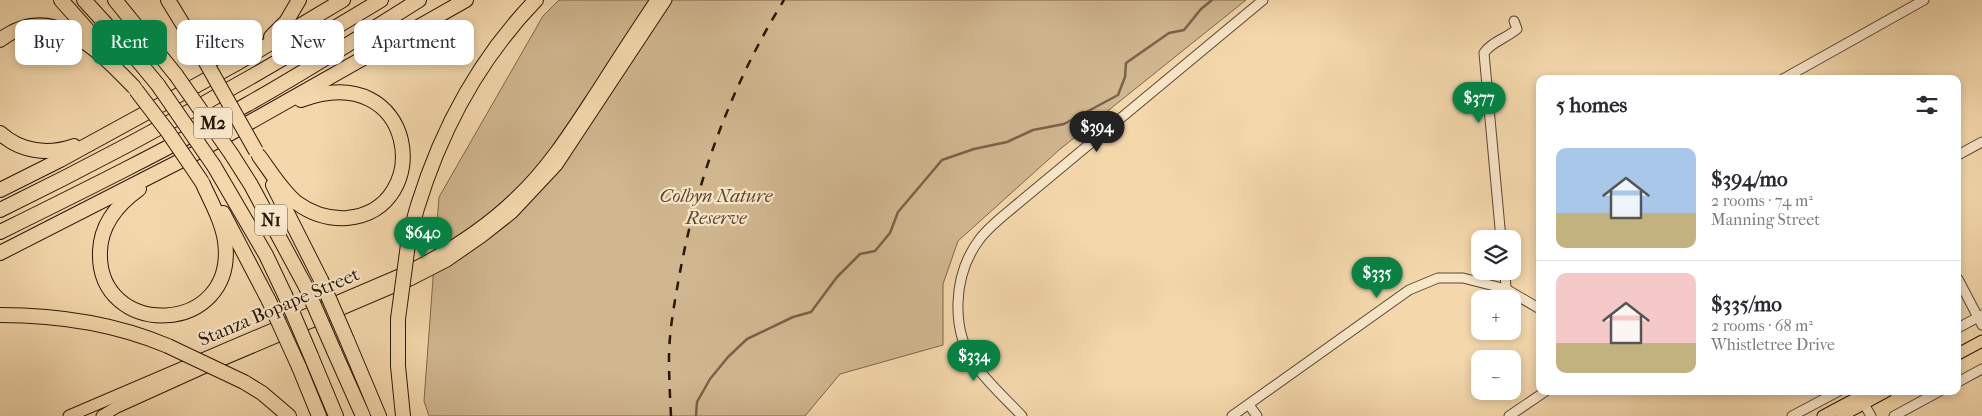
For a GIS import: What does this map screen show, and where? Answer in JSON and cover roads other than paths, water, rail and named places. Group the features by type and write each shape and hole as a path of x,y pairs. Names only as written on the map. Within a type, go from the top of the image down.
{"highway":[{"path":"61,0 100,43 135,88 168,132 230,225 269,301 319,416"},
{"name":"N1","path":"84,0 126,45 158,85 214,166 266,255 336,416"},
{"name":"N1","path":"115,0 176,75 232,155 255,192 306,287 363,416"},
{"path":"168,0 180,20"},
{"path":"178,0 187,20"},
{"path":"205,80 278,31 292,14 299,0"},
{"path":"0,190 60,160 268,46 343,0"},
{"name":"M2","path":"0,210 136,142 293,54 381,0"},
{"name":"M2","path":"0,232 160,152 247,104 329,56 418,0"},
{"path":"0,253 244,127 466,0"},
{"path":"403,416 398,366 398,319 410,237 417,206 431,165 459,104 472,81 500,42 536,0"},
{"path":"0,40 13,30 34,24 61,26 74,32 95,47 135,88"},
{"path":"208,65 258,153 321,280 379,416"},
{"path":"244,127 315,95 332,92 350,92 369,99 386,111 399,133 403,159 399,179 382,203 364,214 342,218 318,214 296,202 281,186 258,153"},
{"path":"0,134 10,141 32,150 58,150 77,144 153,109"},
{"path":"192,155 130,196 114,213 105,228 99,254 102,271 110,287 127,306 150,315 175,316 196,308 215,289 224,269 225,238 218,217 202,183"},
{"path":"0,315 53,318 85,323 131,334 168,346 244,382 262,393 289,416"}],"main road":[{"name":"Stanza Bopape Street","path":"69,416 406,272 466,238 515,198 548,162 572,129 656,0"},
{"name":"Stanza Bopape Street","path":"102,416 117,407 410,280 447,261 483,236 529,197 567,152 666,0"},
{"path":"1961,343 1982,332"},
{"path":"1961,352 1982,341"},
{"path":"1823,416 1865,397"},
{"path":"1840,416 1865,397"},
{"path":"94,416 117,407"}],"street":[{"path":"1022,416 975,365 967,352 960,327 958,296 968,258 984,234 1062,166 1263,0"},
{"path":"1790,75 1924,0"},
{"path":"1501,230 1484,53 1486,49 1516,29 1514,21"},
{"path":"1961,153 1982,142"},
{"path":"1232,416 1409,290 1438,278 1463,278 1506,289 1536,308"},
{"path":"1506,280 1506,289"},
{"path":"1961,284 1981,319 1961,327"},
{"path":"1961,380 1982,369"},
{"path":"1509,416 1540,395"},
{"path":"1792,416 1831,395"},
{"path":"1894,416 1933,395"},
{"path":"1865,397 1871,416"},
{"path":"1249,405 1257,416"}],"waterway":[{"path":"696,416 697,402 710,379 728,357 747,339 793,317 811,312 837,277 860,254 875,251 890,233 898,212 942,160 974,149 1007,142 1033,130 1064,124 1118,95 1125,77 1126,63 1169,33 1184,30 1201,9 1212,0"}],"railway":[{"path":"671,416 669,380 671,326 680,272 697,201 707,166 733,98 748,64 784,0"}],"park label":[{"name":"Colbyn Nature Reserve","path":"716,207"}]}
